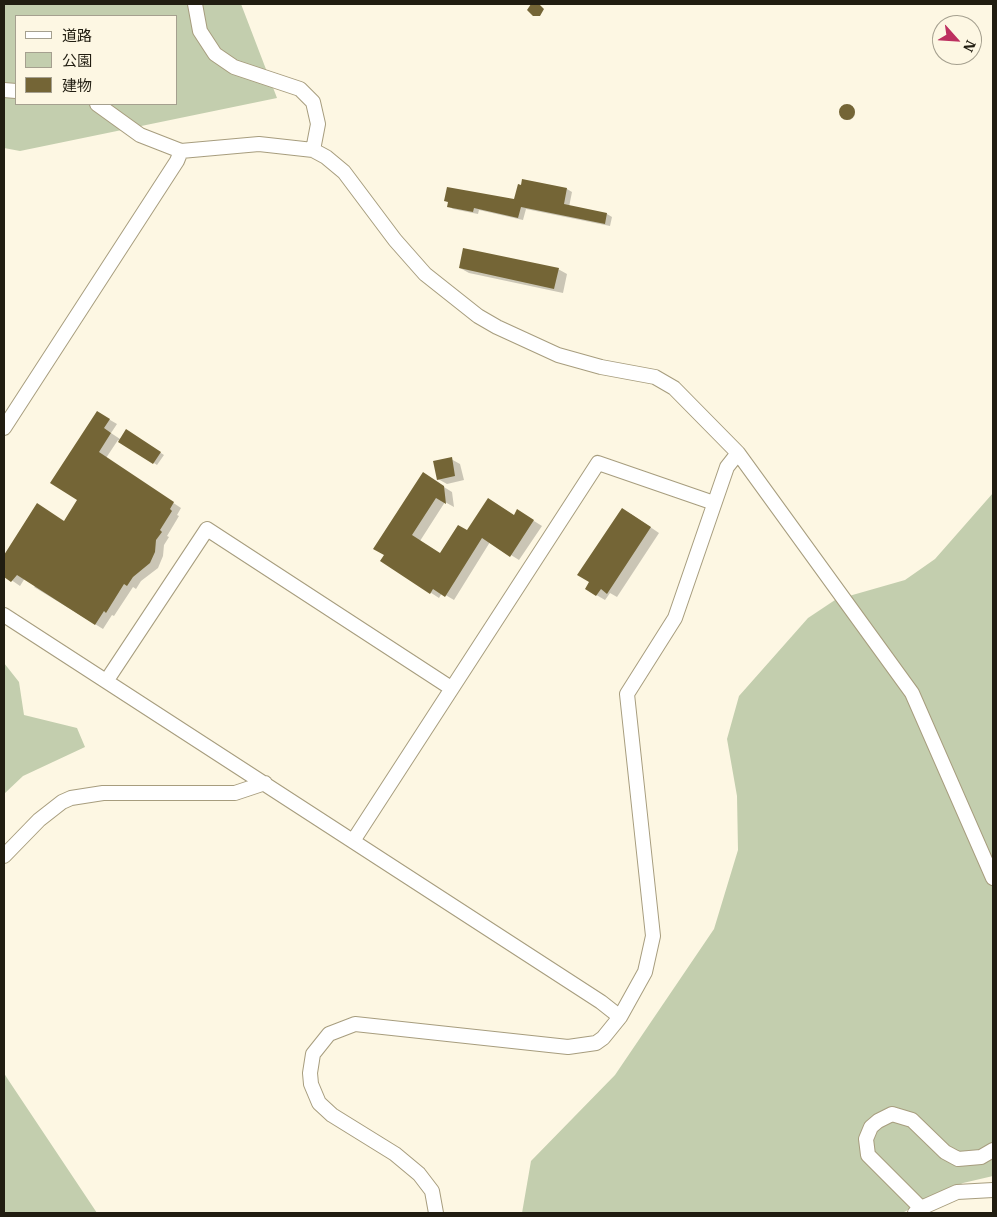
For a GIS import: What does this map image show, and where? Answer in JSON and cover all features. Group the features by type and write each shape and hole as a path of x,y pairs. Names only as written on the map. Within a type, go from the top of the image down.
{"street":[{"path":"195,4 200,31 215,54 234,67 300,89 313,102 318,124 313,150"},
{"path":"98,105 140,136 181,151 259,144 313,150 331,160 344,172 410,258 460,304 496,327 558,355 601,367 655,377 681,394 738,453 912,693 993,878"},
{"path":"4,428 177,162 181,151"},
{"path":"436,1213 432,1191 419,1174 394,1154 332,1116 319,1103 311,1084 310,1073 313,1054 323,1039 337,1029 355,1024 578,1046 596,1043 603,1038 620,1017 645,972 653,936 628,694 675,618 726,467 738,453"},
{"path":"352,841 598,463 714,503"},
{"path":"107,680 207,529 451,688"},
{"path":"4,615 601,1002 620,1017"},
{"path":"4,856 39,820 62,802 71,798 103,793 235,793 265,783"},
{"path":"993,1150 981,1157 958,1158 945,1152 912,1120 899,1114 892,1114 878,1120 869,1132 866,1145 868,1155 874,1163 918,1210 957,1192 993,1190"}],"green space":[{"path":"4,4 241,4 277,98 20,151 4,148"},
{"path":"993,493 993,1176 963,1183 902,1213 522,1213 531,1161 615,1075 714,929 738,850 737,796 727,739 739,696 808,618 835,600 905,580 935,559"},
{"path":"4,663 19,682 24,715 77,728 85,747 23,776 4,794"},
{"path":"4,1073 7,1078 97,1213 4,1213"}],"building":[{"path":"531,4 539,4 544,9 540,16 533,16 527,10"},
{"path":"847,104 853,106 855,112 853,118 847,120 841,118 839,112 841,106"},
{"path":"522,179 567,188 564,204 607,213 605,224 521,207 518,218 474,208 473,212 447,207 448,202 444,201 447,187 514,199 518,184 521,185"},
{"path":"463,248 559,268 554,289 459,268"},
{"path":"97,411 110,419 104,428 111,433 99,452 174,502 170,509 172,511 156,540 155,552 150,563 133,577 127,586 124,584 106,613 104,611 95,625 17,575 11,582 4,577 4,555 37,503 64,521 77,500 50,483"},
{"path":"126,429 161,452 153,464 118,442"},
{"path":"452,457 455,476 437,480 433,461"},
{"path":"423,472 444,486 446,504 436,498 412,535 440,553 458,525 467,530 488,498 514,515 517,509 534,520 510,557 482,538 445,597 433,589 430,594 380,561 384,555 373,549"},
{"path":"622,508 651,527 607,594 601,589 596,596 585,589 589,582 577,575"}]}
